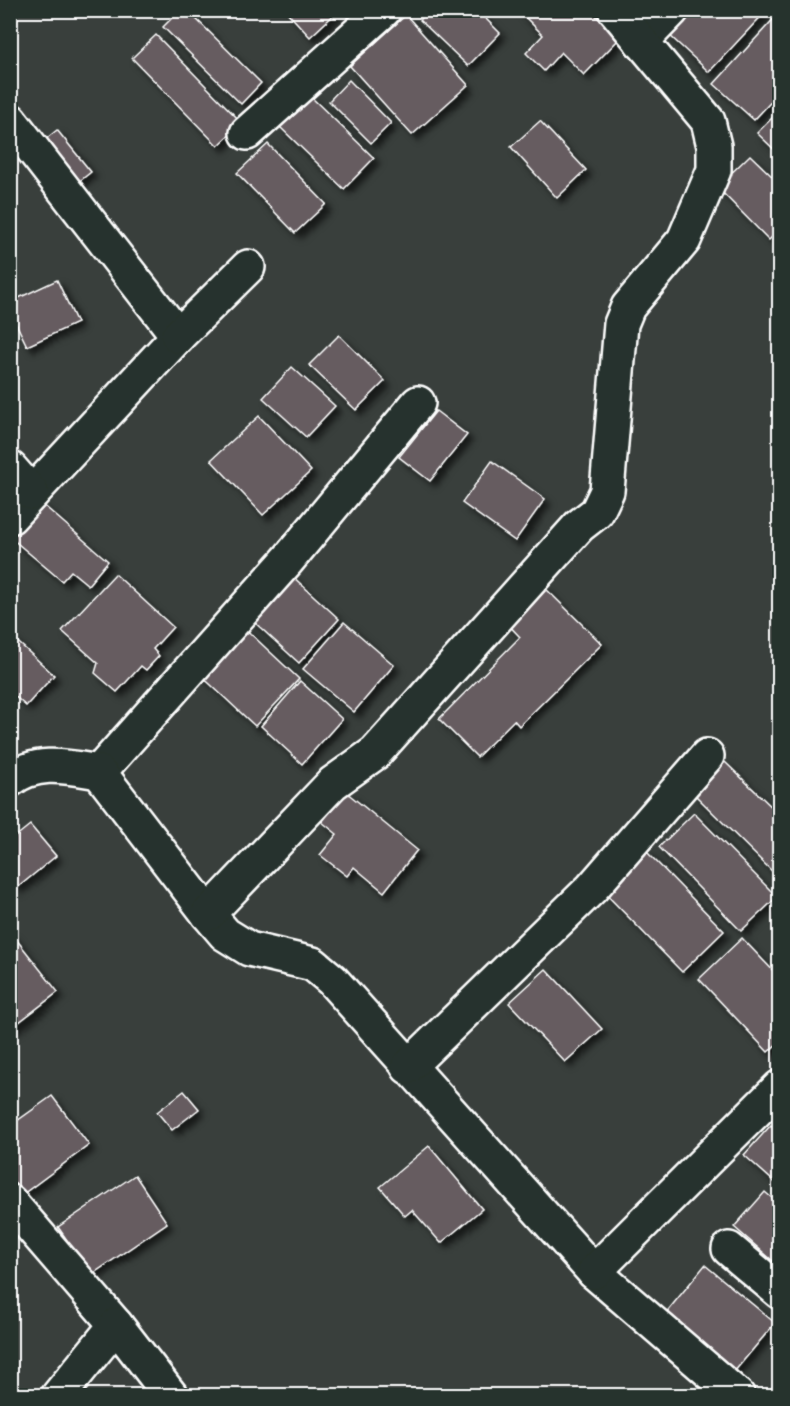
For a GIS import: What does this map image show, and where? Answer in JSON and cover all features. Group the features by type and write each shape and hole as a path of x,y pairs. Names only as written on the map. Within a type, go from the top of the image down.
{"street":[{"path":"247,133 384,10"},
{"path":"208,914 333,783 375,753 579,526 597,512 607,491 621,324 628,307 684,240 714,170 714,146 708,121 615,10"},
{"path":"641,42 672,10"},
{"path":"10,120 178,336"},
{"path":"10,517 178,336 248,267"},
{"path":"99,772 287,561 418,403"},
{"path":"10,468 33,493"},
{"path":"408,1067 592,888 707,756"},
{"path":"10,780 36,767 59,765 99,772 225,934 249,948 313,964 332,980 594,1272 738,1395"},
{"path":"594,1272 780,1087"},
{"path":"10,1202 116,1325 171,1395"},
{"path":"729,1249 780,1292"},
{"path":"58,1395 116,1325"}],"building":[{"path":"180,10 187,10 261,83 241,104 163,27"},
{"path":"285,10 339,10 310,37"},
{"path":"430,10 477,10 500,33 468,66 420,20"},
{"path":"518,10 590,10 619,39 584,75 561,52 544,71 526,53 543,35"},
{"path":"688,10 767,10 709,72 667,33"},
{"path":"780,12 780,92 754,120 714,84"},
{"path":"406,15 468,85 412,135 350,66"},
{"path":"156,35 242,123 218,146 132,58"},
{"path":"349,80 391,123 371,143 329,101"},
{"path":"310,96 374,158 344,189 280,127"},
{"path":"780,110 780,155 757,133"},
{"path":"540,121 586,170 557,198 511,147"},
{"path":"57,130 91,172 71,188 37,146"},
{"path":"268,144 326,204 295,233 237,173"},
{"path":"750,155 780,184 780,229 769,240 717,187"},
{"path":"57,280 77,323 27,346 10,311 10,302"},
{"path":"339,335 385,381 356,410 309,365"},
{"path":"292,367 335,406 306,437 263,398"},
{"path":"436,411 467,435 430,481 399,457"},
{"path":"259,416 311,471 263,515 211,460"},
{"path":"492,461 545,499 515,541 462,503"},
{"path":"41,503 108,561 88,585 71,571 62,581 11,538"},
{"path":"115,574 173,627 153,649 159,656 146,670 141,666 117,692 95,673 98,663 62,631"},
{"path":"291,575 339,619 299,663 251,619"},
{"path":"542,585 602,644 519,726 514,720 477,757 439,719 520,637 505,621"},
{"path":"344,622 394,665 354,712 303,669"},
{"path":"239,623 299,679 255,726 195,670"},
{"path":"10,635 54,675 26,706 10,692"},
{"path":"300,681 342,719 302,764 261,726"},
{"path":"725,762 780,815 780,879 694,794"},
{"path":"346,792 417,850 384,892 354,867 347,876 320,855 337,834 322,822"},
{"path":"694,813 777,897 741,931 659,847"},
{"path":"30,825 56,856 17,888 10,880 10,841"},
{"path":"645,850 724,931 682,972 603,891"},
{"path":"12,934 58,992 10,1029 10,935"},
{"path":"742,938 780,978 780,1041 768,1052 699,979"},
{"path":"546,969 602,1029 565,1062 509,1003"},
{"path":"184,1091 199,1109 172,1130 157,1112"},
{"path":"52,1096 89,1145 23,1194 10,1177 10,1126"},
{"path":"771,1125 780,1133 780,1187 744,1155"},
{"path":"429,1146 482,1209 441,1243 412,1210 405,1216 380,1187"},
{"path":"135,1175 167,1223 91,1275 58,1227"},
{"path":"765,1192 780,1205 780,1267 734,1227"},
{"path":"705,1265 775,1323 734,1372 665,1314"},
{"path":"780,1382 780,1396 769,1396"}]}
